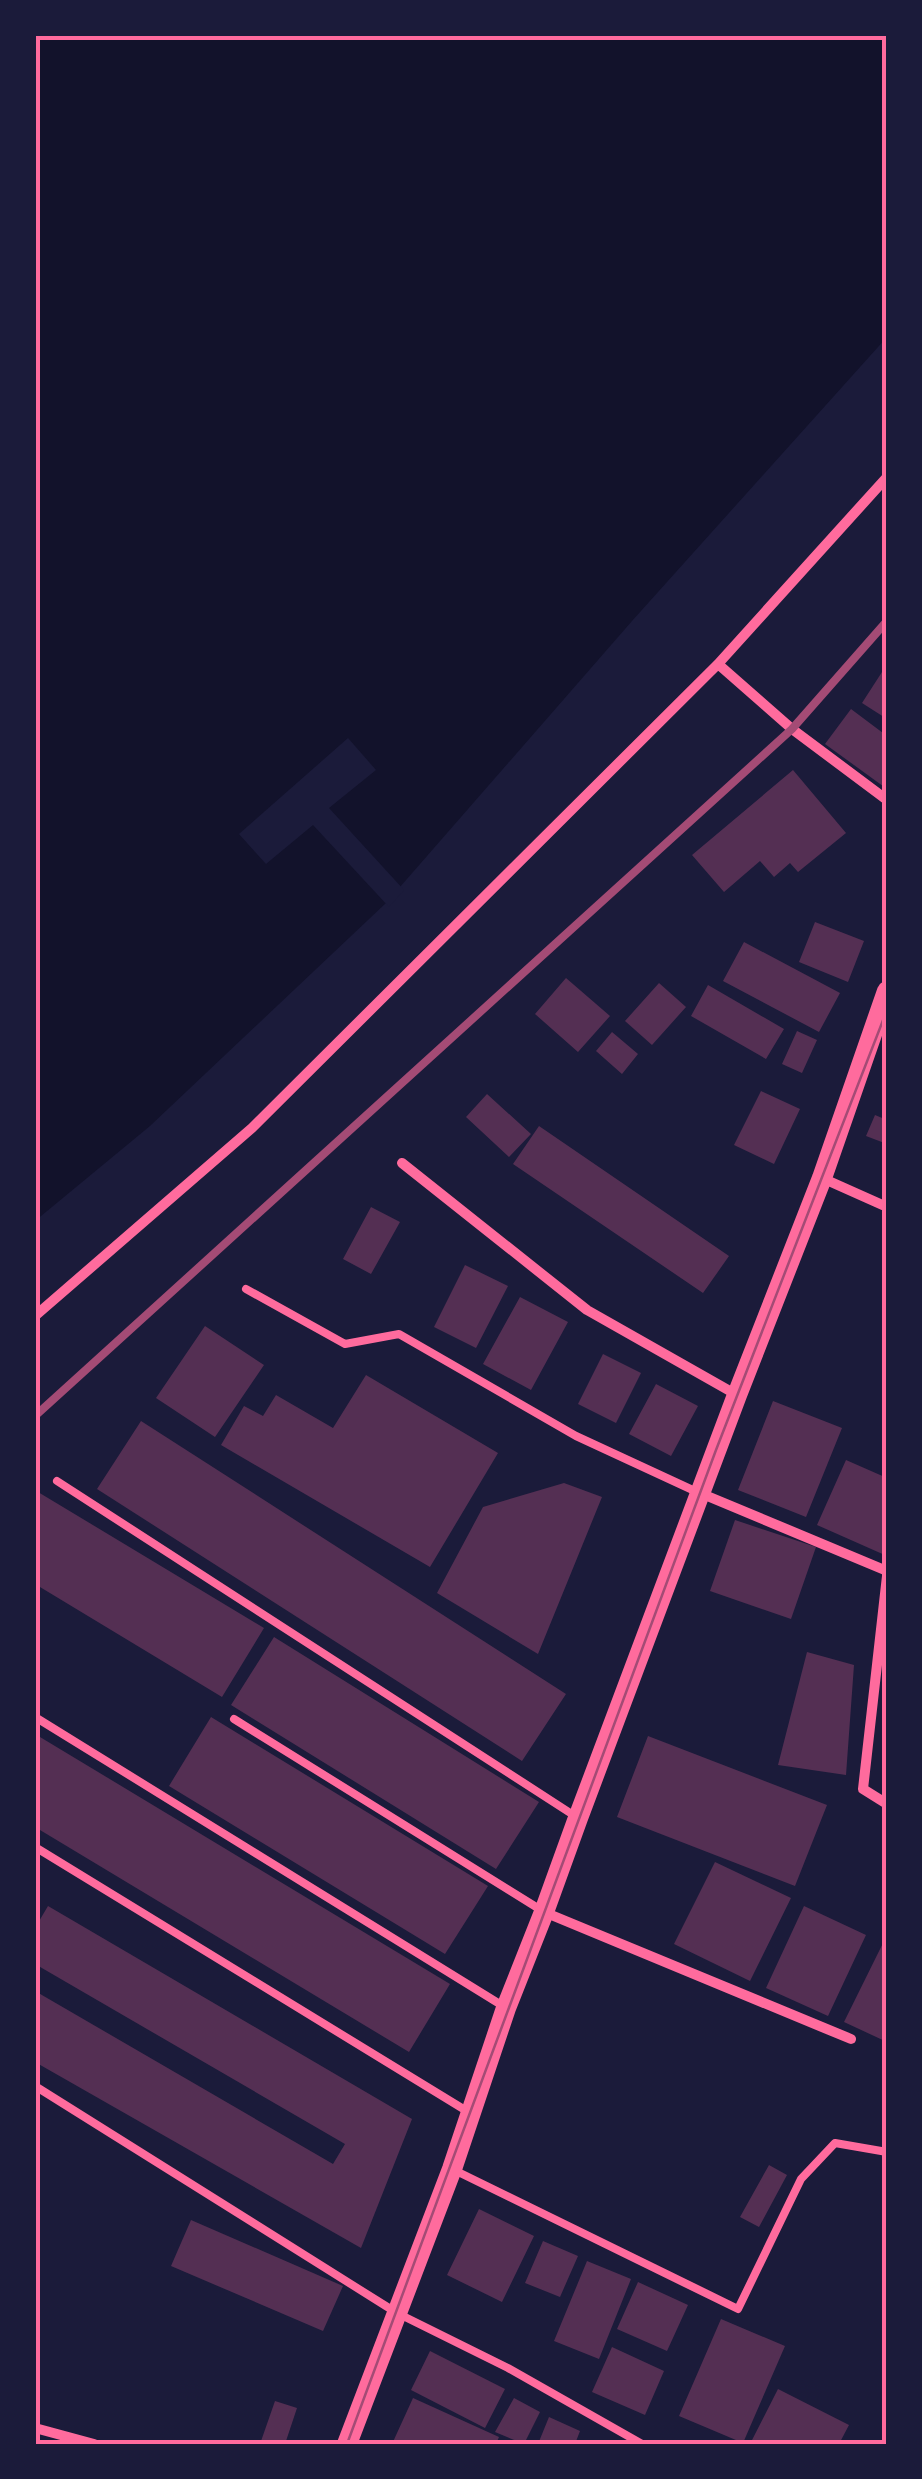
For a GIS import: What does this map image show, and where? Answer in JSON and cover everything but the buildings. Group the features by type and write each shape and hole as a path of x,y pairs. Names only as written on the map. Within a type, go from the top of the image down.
{"main road":[{"path":"347,2444 452,2169 506,2008 822,1178 887,991"}],"street":[{"path":"35,1316 252,1128 718,664 887,477"},
{"path":"718,664 792,729 887,800"},
{"path":"402,1163 586,1310 737,1395"},
{"path":"822,1178 887,1207"},
{"path":"700,1493 887,1574 864,1788 887,1804"},
{"path":"544,1912 851,2039"},
{"path":"35,2428 54,2438 94,2444"}],"lane":[{"path":"246,1290 344,1344 399,1334 576,1436 700,1493"},
{"path":"58,1481 578,1818"},
{"path":"35,1716 506,2008"},
{"path":"234,1720 544,1912"},
{"path":"35,1847 470,2113"},
{"path":"35,2086 397,2312 508,2368 642,2444"},
{"path":"452,2169 738,2310 802,2179 835,2143 887,2152"}],"shaded area":[{"path":"35,35 887,35 887,337 386,903 150,1126 35,1221"}],"pier":[{"path":"348,738 376,770 329,808 404,890 389,907 313,825 266,864 239,834"}],"tram line":[{"path":"347,2444 716,1450 887,1010"}],"railway":[{"path":"35,1416 792,729 887,621"}]}
